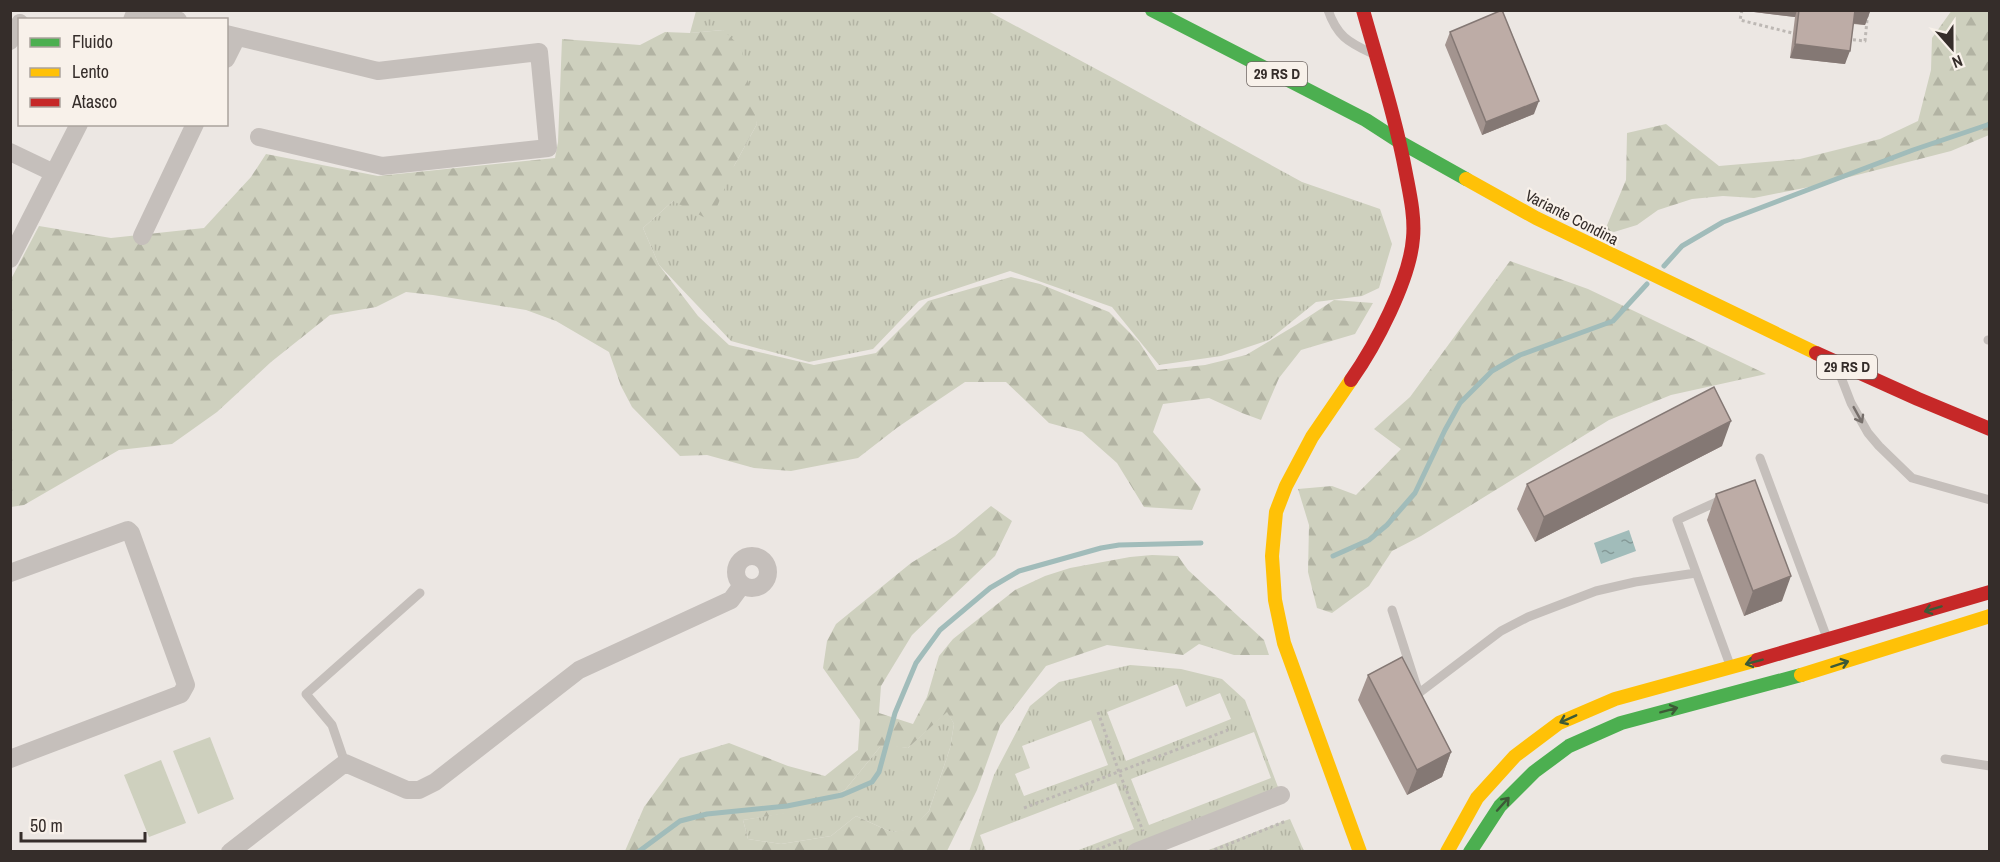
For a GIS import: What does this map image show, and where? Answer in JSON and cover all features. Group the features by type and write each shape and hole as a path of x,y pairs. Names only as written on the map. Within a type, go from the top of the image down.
{"main road":[{"name":"Variante Condina","path":"1152,10 1366,120 1536,218 1777,335 1989,429"},
{"path":"1360,852 1284,643 1274,589 1273,534 1276,512 1298,461 1373,345 1397,296 1406,271 1411,246 1412,205 1400,141 1363,10"},
{"path":"1917,399 1965,435"},
{"path":"1446,852 1477,798 1515,756 1559,723 1615,699 1731,668 1989,592"},
{"path":"1470,852 1500,806 1534,772 1569,746 1621,723 1830,667 1989,616"}],"street":[{"path":"147,10 172,18"},
{"path":"10,41 18,25"},
{"path":"228,50 232,35 378,71 539,52 548,148 382,166 259,137"},
{"path":"10,259 78,126"},
{"path":"142,236 194,126"},
{"path":"10,152 54,173"},
{"path":"1917,399 1989,413"},
{"path":"10,573 128,530 186,685 182,694 10,759"},
{"path":"230,852 345,763 407,790 419,790 435,782 579,670 731,600 742,585"},
{"path":"1140,844 1281,795"}],"lane":[{"path":"1328,10 1334,27 1352,44 1376,56"},
{"path":"1835,362 1851,403 1869,433 1912,478 1989,500"},
{"path":"1760,458 1820,624 1828,640"},
{"path":"1729,496 1677,520 1731,668"},
{"path":"1419,693 1501,631 1528,617 1596,591 1635,582 1696,573"},
{"path":"345,763 332,725 306,693 420,593"},
{"path":"1392,610 1423,703"},
{"path":"1945,759 1989,766"}],"path":[{"path":"1742,10 1740,20 1802,35"},
{"path":"1844,39 1865,41 1868,10"},
{"path":"1090,852 1140,844 1119,772 1098,712"},
{"path":"1024,808 1228,730"},
{"path":"1209,852 1286,821"}],"green space":[{"path":"986,10 1302,182 1380,209 1392,244 1379,288 1362,296 1316,302 1269,340 1221,356 1159,365 1112,307 1010,271 919,301 873,349 809,362 731,341 659,265 643,228 673,201 734,166 757,124 723,30 690,33 696,11"},
{"path":"1952,10 1989,11 1989,135 1951,151 1814,186 1754,198 1723,196 1692,199 1658,210 1637,225 1614,232 1605,230 1626,180 1627,133 1666,124 1719,166 1800,159 1880,139 1918,121 1931,70 1932,38"},
{"path":"723,30 741,47 757,124 734,166 711,221 673,201 643,228 659,265 698,316 729,345 814,365 876,353 928,301 1011,277 1040,284 1109,312 1139,342 1157,370 1205,365 1246,355 1334,300 1373,303 1355,334 1301,350 1279,378 1261,420 1209,398 1163,404 1153,432 1201,489 1192,510 1144,507 1117,463 1082,432 1049,423 1006,382 965,382 898,427 858,458 791,471 754,468 707,455 680,456 632,407 621,386 609,352 556,321 526,310 406,292 376,307 330,315 271,362 217,412 172,444 119,450 24,505 11,507 10,281 39,226 111,238 204,228 251,177 266,154 378,176 555,158 558,142 562,39 640,45 665,32 690,33"},
{"path":"1510,261 1588,289 1766,374 1671,395 1609,420 1421,536 1392,551 1369,586 1332,613 1317,608 1308,572 1309,525 1298,489 1332,486 1356,495 1401,449 1374,429 1410,397"},
{"path":"991,506 1012,521 995,556 912,635 881,686 879,713 913,724 927,697 939,656 953,639 1015,590 1045,576 1070,568 1130,557 1178,556 1188,570 1264,640 1269,655 1234,655 1199,644 1183,655 1107,645 1046,666 1000,726 977,790 947,851 625,851 644,807 680,758 729,743 788,766 825,776 858,750 860,720 823,668 827,641 836,624 911,563 955,536","holes":["947,712 954,724 950,748 929,811 911,829 891,832 856,816 831,836 781,844 748,839 743,820 802,811 845,790 880,747 908,748"]},
{"path":"1130,665 1181,669 1222,679 1245,700 1281,795 1136,851 1076,851 1134,829 1116,783 980,835 986,851 969,852 994,775 1030,706 1059,682","holes":["1177,684 1186,707 1220,693 1231,719 1126,761 1107,712","1091,720 1108,765 1024,796 1015,774 1030,768 1022,746","1254,732 1271,778 1149,825 1131,779"]},
{"path":"947,711 954,724 950,748 929,811 911,830 891,832 856,816 831,836 781,844 748,839 743,820 802,810 845,790 880,747 889,745 908,748"},
{"path":"210,737 234,799 198,814 173,751"},
{"path":"161,760 186,823 149,837 124,775"},
{"path":"1290,819 1304,851 1206,851 1284,821"}],"water":[{"path":"1629,530 1636,551 1601,564 1594,543"}],"building":[{"path":"1502,10 1539,101 1486,122 1450,32"},
{"path":"1799,10 1855,10 1850,51 1795,44"},
{"path":"1714,387 1731,421 1544,517 1527,484"},
{"path":"1755,480 1791,576 1753,591 1716,494"},
{"path":"1402,657 1451,752 1417,770 1368,675"}],"waterway":[{"path":"1664,266 1682,246 1723,222 1913,150 1990,124"},
{"path":"1333,556 1369,540 1387,525 1415,493 1460,403 1492,371 1520,355 1613,321 1647,284"},
{"path":"638,852 680,821 707,814 787,806 842,795 872,782 879,772 895,713 916,663 940,630 990,588 1019,571 1119,545 1201,543"}],"traffic: fast":[{"path":"1152,10 1366,120 1466,179"},
{"path":"1470,852 1500,806 1534,772 1569,746 1621,723 1801,675"}],"traffic: slow":[{"path":"1466,179 1536,218 1816,353"},
{"path":"1351,380 1312,437 1286,486 1276,512 1272,556 1275,600 1284,643 1360,852"},
{"path":"1801,675 1990,616"},
{"path":"1447,852 1477,798 1515,756 1559,723 1615,699 1757,660"}],"traffic: jam":[{"path":"1351,380 1390,312 1405,273 1413,238 1412,206 1402,153 1363,10"},
{"path":"1816,353 1990,429"},
{"path":"1757,660 1990,592"}]}
